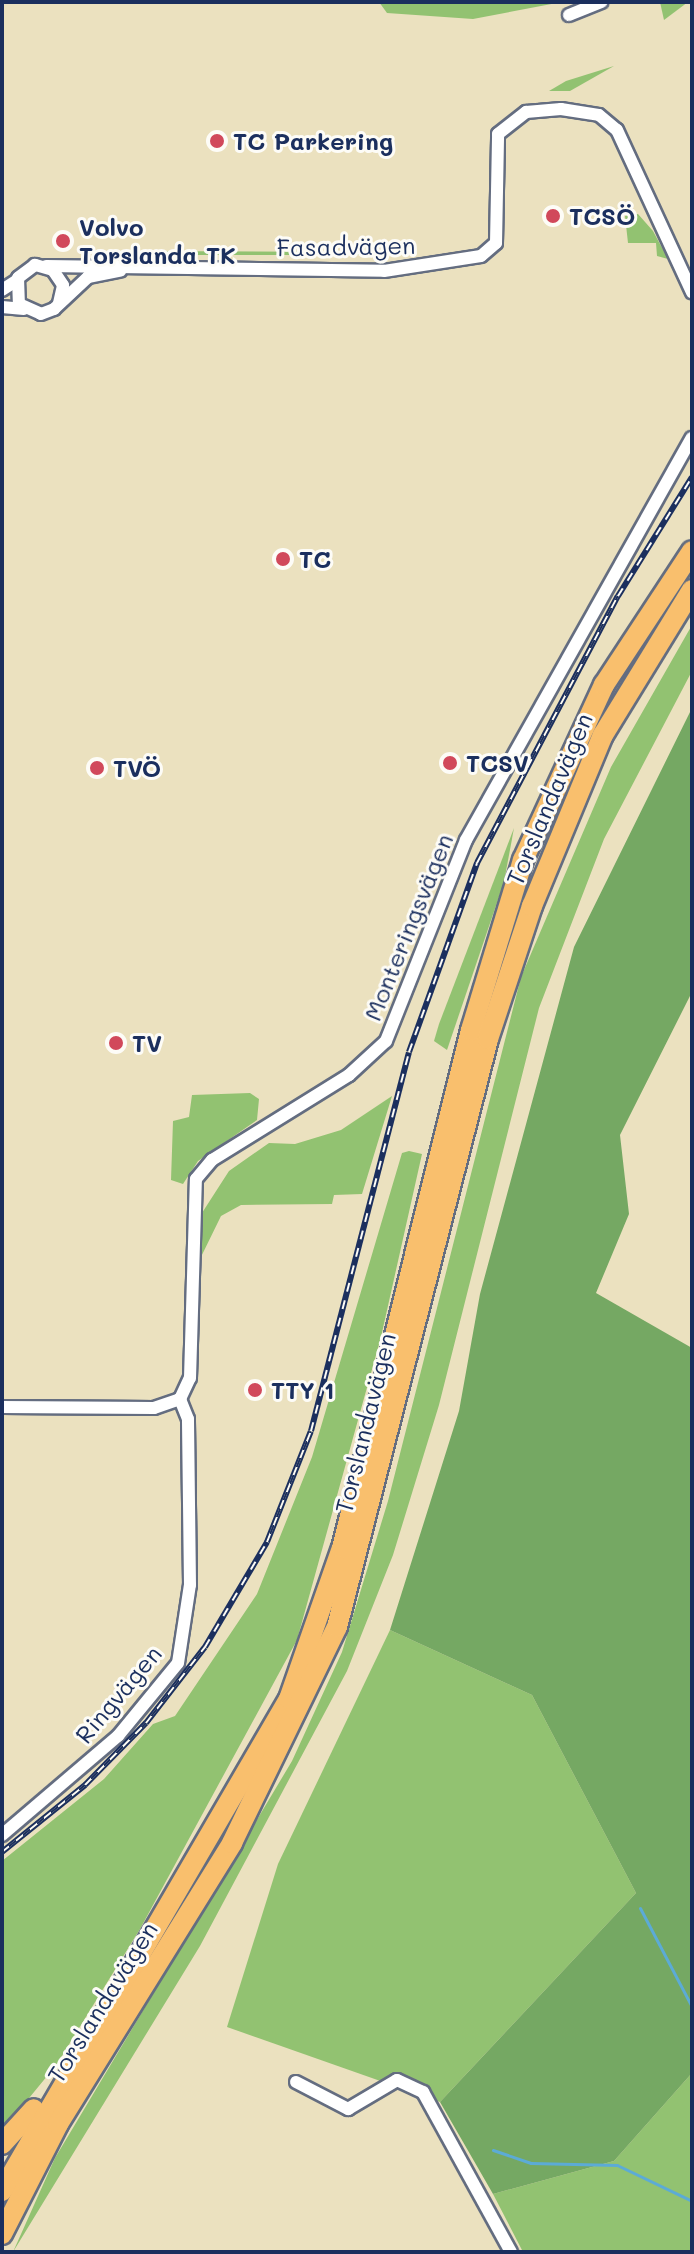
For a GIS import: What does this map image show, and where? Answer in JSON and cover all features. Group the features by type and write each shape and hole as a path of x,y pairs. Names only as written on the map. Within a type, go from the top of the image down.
{"main road":[{"name":"Torslandavägen","path":"2,2191 82,2048 289,1699 342,1548 471,1030 523,860 597,696 692,551"},
{"name":"Torslandavägen","path":"2,2234 58,2124 232,1843 337,1627 488,1039 527,919 598,745 692,590"},
{"path":"2,2144 82,2048"},
{"path":"5,2252 58,2124"}],"street":[{"path":"569,15 602,2"},
{"name":"Fasadvägen","path":"2,290 28,268 46,266 384,271 481,256 496,239 496,139 511,120 535,109 588,111 610,122 692,292"},
{"path":"2,307 45,313 59,303 62,281 46,266"},
{"name":"Fasadvägen","path":"59,303 88,277 135,268"},
{"path":"16,281 24,309"},
{"name":"Monteringsvägen","path":"180,1399 190,1378 196,1179 212,1160 349,1075 386,1041 466,840 692,438"},
{"path":"2,1407 154,1408 180,1399"},
{"name":"Ringvägen","path":"2,1835 118,1736 178,1663 190,1585 189,1431 180,1399"},
{"path":"296,2082 348,2109 397,2080 423,2092 511,2252"}],"green space":[{"path":"379,2 562,2 473,19 387,13"},
{"path":"660,2 688,2 664,20"},
{"path":"614,66 570,91 549,91 566,81"},
{"path":"638,214 653,231 668,259 657,256 656,243 628,243 625,216"},
{"path":"133,251 347,252 401,255 132,255"},
{"path":"692,625 692,671 604,839 539,1008 439,1405 393,1555 347,1671 200,1946 13,2252 55,2158 292,1761 342,1652 388,1501 521,977 611,767"},
{"path":"692,708 692,992 620,1135 629,1214 596,1293 692,1348 692,2073 614,2161 493,2194 440,2102 636,1893 532,1695 390,1630 459,1411 480,1294 574,947"},
{"path":"514,828 504,882 447,1050 434,1041 439,1024"},
{"path":"250,1093 259,1099 257,1120 198,1161 183,1184 171,1180 173,1121 189,1117 192,1095"},
{"path":"392,1096 362,1194 334,1195 332,1204 241,1205 221,1216 199,1261 200,1216 229,1171 269,1143 295,1144 341,1130"},
{"path":"402,1153 422,1154 381,1337 297,1640 140,1929 57,2064 2,2131 2,1861 104,1779 153,1724 175,1716 257,1594 312,1457"},
{"path":"390,1630 532,1695 636,1893 440,2102 227,2027 278,1864"},
{"path":"692,2073 692,2252 523,2252 493,2194 614,2161"}],"waterway":[{"path":"640,1908 692,2007"},
{"path":"493,2150 531,2163 617,2165 692,2201"}],"railway":[{"path":"2,1852 85,1785 146,1723 205,1647 267,1542 311,1431 409,1052 477,863 618,596 692,477"}],"place":[{"name":"TC Parkering","path":"217,141"},
{"name":"TCSÖ","path":"553,216"},
{"name":"Volvo Torslanda TK","path":"63,241"},
{"name":"TC","path":"283,559"},
{"name":"TCSV","path":"450,763"},
{"name":"TVÖ","path":"97,768"},
{"name":"TV","path":"116,1043"},
{"name":"TTY 1","path":"255,1390"}]}
